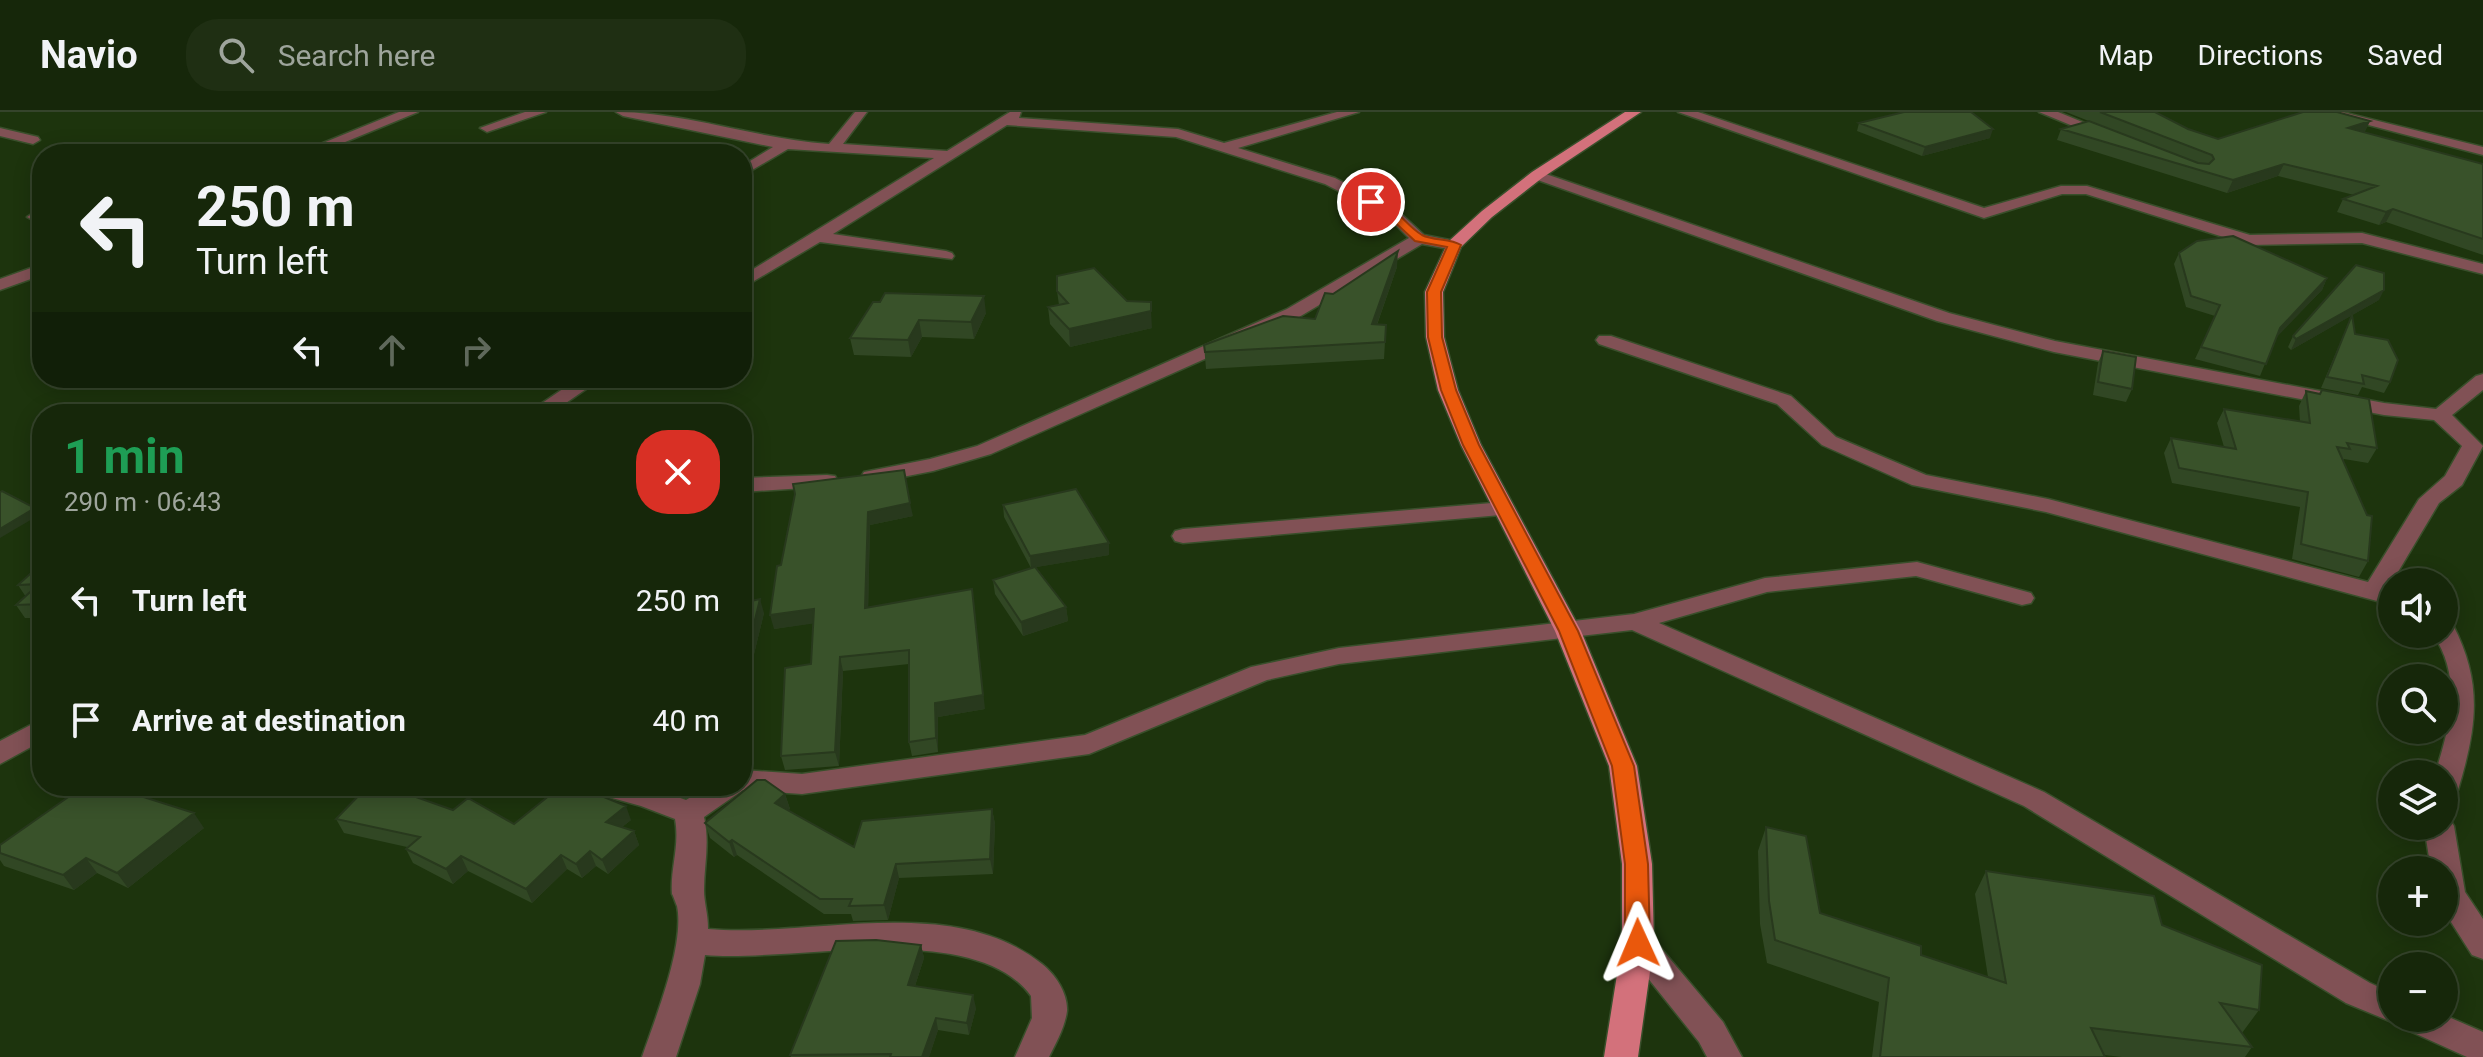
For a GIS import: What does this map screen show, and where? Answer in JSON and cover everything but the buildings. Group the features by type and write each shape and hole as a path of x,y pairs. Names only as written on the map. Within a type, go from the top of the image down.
{"main road":[{"path":"1621,1057 1638,943 1637,864 1623,766 1568,631 1471,445 1448,390 1435,337 1434,292 1454,245 1487,214 1537,175 1634,112"}],"street":[{"path":"329,144 411,112"},
{"path":"487,128 539,112"},
{"path":"752,277 1019,112"},
{"path":"1221,148 1352,112"},
{"path":"1685,112 1984,213 2061,190 2087,190 2249,240 2362,238 2483,269"},
{"path":"2046,112 2115,138"},
{"path":"2326,112 2483,151"},
{"path":"633,113 785,145 948,155"},
{"path":"831,150 861,113"},
{"path":"1004,121 1178,133 1330,181 1392,213 1419,239 1454,245"},
{"path":"0,132 33,140"},
{"path":"752,166 785,145"},
{"path":"1537,175 1957,320 2054,346 2384,409 2440,415 2473,445 2454,480 2430,499 2397,568"},
{"path":"815,236 946,256"},
{"path":"752,484 864,478 933,465 984,450 1293,313 1419,239"},
{"path":"0,285 32,273"},
{"path":"1605,340 1784,400 1829,441 1920,480 2048,506 2378,592"},
{"path":"2440,415 2483,380"},
{"path":"552,404 576,388"},
{"path":"1183,536 1504,509"},
{"path":"752,781 802,784 1089,744 1260,673 1339,656 1635,622 1765,585 1917,569 2022,598"},
{"path":"1635,622 2034,799 2202,902 2378,1002"},
{"path":"2453,760 2473,695 2466,661 2456,648"},
{"path":"0,754 32,734"},
{"path":"644,796 689,813"},
{"path":"689,813 715,796"},
{"path":"659,1057 683,984 691,941 693,907 688,894 694,840 689,813"},
{"path":"2441,840 2450,894 2483,946"},
{"path":"691,941 725,946 886,938 942,939 975,948 1027,968 1044,985 1050,1006 1032,1057"},
{"path":"1638,943 1711,1032 1725,1057"},
{"path":"2447,1032 2483,1048"}],"route":[{"path":"1371,202 1392,213 1419,239 1454,245 1434,292 1435,337 1448,390 1471,445 1568,631 1623,766 1637,864 1638,943"}]}
